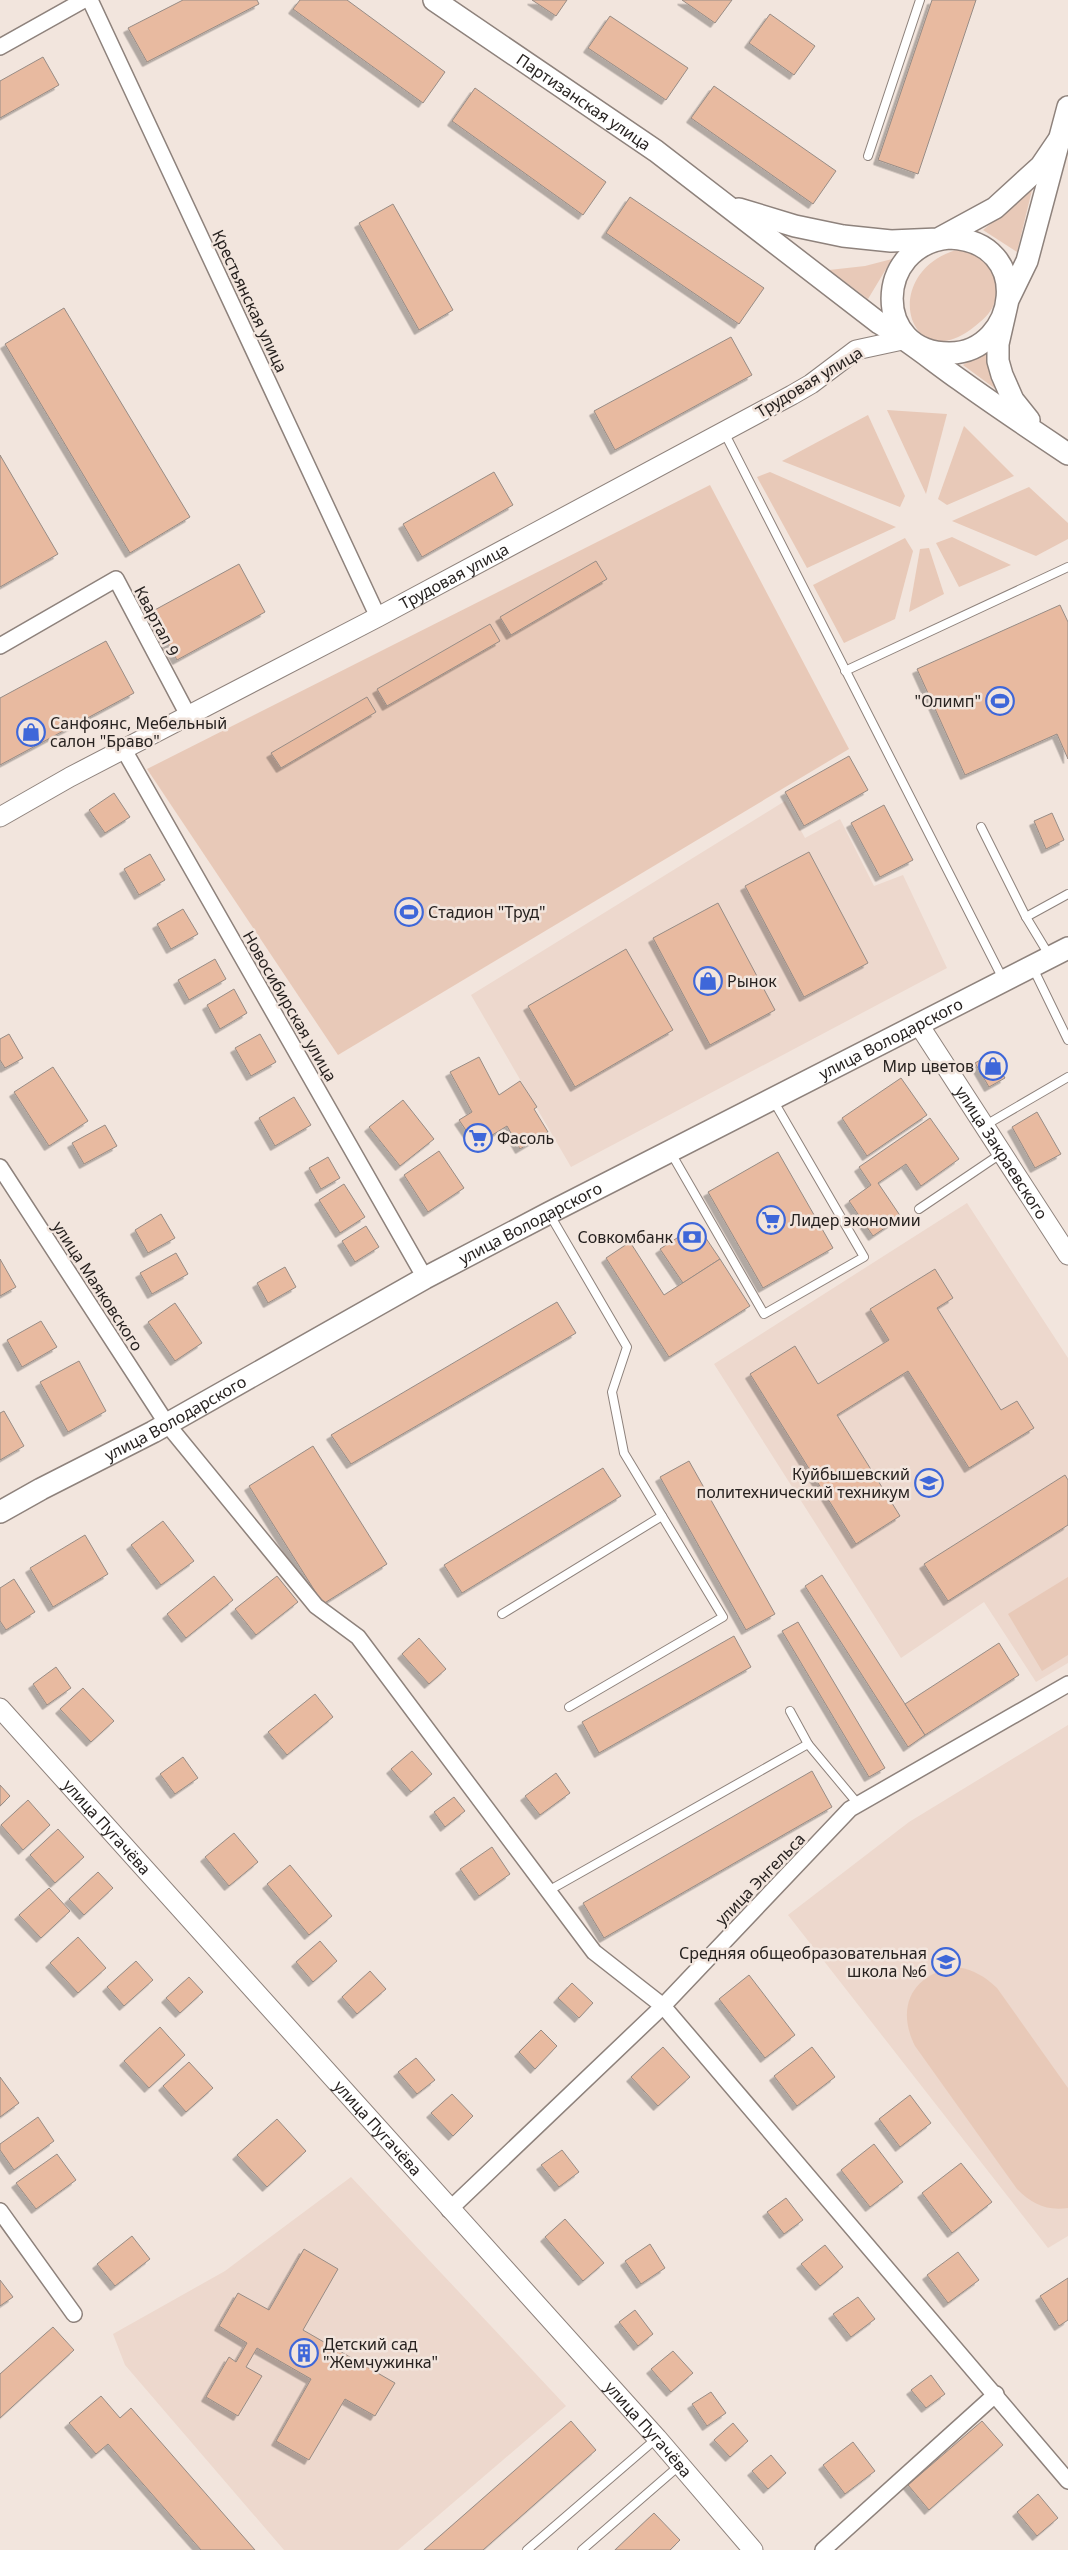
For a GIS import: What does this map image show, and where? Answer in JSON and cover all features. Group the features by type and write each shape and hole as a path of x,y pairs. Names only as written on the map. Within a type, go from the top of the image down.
{"main road":[{"name":"Партизанская улица","path":"434,0 656,151 731,207 808,270 879,323 907,339"},
{"path":"907,339 934,351 950,353 966,350 980,343 992,332 1026,261 1068,107"},
{"path":"1058,141 1041,166 995,208 918,248 907,257 898,268 893,282 892,296 896,323 917,349 1068,454"},
{"path":"731,207 795,226 843,236 891,241 969,240 988,250 1003,267 1007,277 1008,300 998,344 998,361 1002,375 1013,400 1050,442"},
{"name":"улица Володарского","path":"0,1512 166,1424 426,1278 772,1098 1050,957"}],"street":[{"path":"0,47 84,0"},
{"name":"Крестьянская улица","path":"90,0 378,617"},
{"name":"Трудовая улица","path":"0,817 724,432 811,384 856,350 907,339"},
{"name":"Квартал 9","path":"0,646 116,579 189,717"},
{"name":"Новосибирская улица","path":"124,750 426,1278"},
{"name":"улица Закраевского","path":"919,1025 1068,1255"},
{"name":"улица Маяковского","path":"0,1168 166,1424 316,1606 358,1637 594,1952 663,2006 996,2394 1068,2481"},
{"name":"улица Энгельса","path":"450,2210 663,2006 850,1809 1068,1684"},
{"name":"улица Пугачёва","path":"0,1708 657,2438 753,2550"},
{"path":"0,2211 74,2314"},
{"path":"823,2550 996,2394"}],"lane":[{"path":"868,156 920,0"},
{"path":"724,432 1004,981"},
{"path":"845,670 1068,566"},
{"path":"982,827 1026,916 1050,957 1068,1040"},
{"path":"1026,916 1068,894"},
{"path":"984,1126 1068,1077"},
{"path":"670,1152 764,1314 864,1257 772,1098"},
{"path":"919,1209 1002,1153"},
{"path":"549,1213 627,1347 612,1392 624,1453 723,1617 570,1707"},
{"path":"502,1614 662,1516"},
{"path":"790,1711 808,1744 858,1804"},
{"path":"548,1891 808,1744"},
{"path":"526,2550 657,2438"},
{"path":"582,2550 680,2465"}],"shaded area":[{"path":"1032,190 1017,252 983,230"},
{"path":"959,249 977,254 998,272 997,292 993,306 985,317 970,330 948,340 931,340 918,330 911,315 911,297 918,278 934,261"},
{"path":"892,259 868,299 829,270 865,266"},
{"path":"988,350 1001,393 963,365"},
{"path":"887,410 947,414 926,494"},
{"path":"868,415 905,496 900,507 782,461"},
{"path":"964,426 1014,476 947,505 938,499"},
{"path":"770,472 896,527 807,568 757,477"},
{"name":"Стадион \"Труд\"","path":"710,485 849,749 338,1055 147,769"},
{"path":"1029,487 1068,523 1068,539 1036,556 952,521"},
{"path":"952,537 1011,565 959,587 936,543"},
{"path":"905,538 913,551 895,619 844,643 813,585"},
{"path":"929,548 944,594 909,612 920,549"},
{"name":"Рынок","path":"785,801 805,838 840,819 874,886 903,875 947,968 571,1167 471,995"},
{"name":"Куйбышевский политехнический техникум","path":"967,1203 1068,1358 1068,1663 1036,1682 984,1602 901,1658 714,1364"},
{"path":"1068,1577 1068,1655 1042,1671 1008,1614"},
{"name":"Средняя общеобразовательная школа №6","path":"1068,1725 1068,2236 1048,2248 788,1915 909,1822"},
{"path":"957,1967 979,1974 997,1988 1068,2088 1068,2208 1060,2209 1040,2205 1028,2199 1017,2189 915,2046 909,2031 907,2018 908,2005 912,1994 919,1984 929,1976 942,1970"},
{"path":"351,2177 566,2406 398,2550 284,2550 125,2365 113,2334 225,2271"}],"building":[{"path":"183,0 257,0 259,4 147,62 128,28"},
{"path":"300,0 347,0 445,72 423,103 293,9"},
{"path":"532,0 567,0 556,16"},
{"path":"682,0 732,0 715,23"},
{"path":"932,0 976,0 918,174 878,160"},
{"path":"770,14 815,46 794,75 749,43"},
{"path":"610,16 688,68 666,100 588,48"},
{"path":"43,57 59,85 0,118 0,81"},
{"path":"714,86 836,171 813,204 691,118"},
{"path":"475,88 606,182 583,215 452,121"},
{"path":"630,197 764,288 739,324 606,233"},
{"path":"393,204 453,310 419,330 359,223"},
{"path":"64,308 190,517 130,553 5,344"},
{"path":"731,337 752,375 615,450 594,411"},
{"path":"0,455 58,554 0,587"},
{"path":"494,472 513,505 422,557 403,524"},
{"path":"596,561 607,579 511,635 500,617"},
{"path":"239,564 265,612 177,660 151,612"},
{"name":"\"Олимп\"","path":"1060,605 1068,622 1068,759 1057,734 965,775 917,669"},
{"path":"490,624 500,641 387,706 377,689"},
{"name":"Санфоянс, Мебельный салон \"Браво\"","path":"106,641 134,693 0,765 0,698"},
{"path":"367,697 376,712 281,768 271,753"},
{"path":"849,756 868,790 804,826 785,792"},
{"path":"114,793 130,817 105,833 89,810"},
{"path":"884,805 913,860 880,877 851,823"},
{"path":"1052,813 1064,840 1046,849 1034,821"},
{"path":"809,852 868,963 804,997 745,886"},
{"path":"150,854 165,880 139,895 124,869"},
{"path":"718,903 775,1010 710,1045 653,938"},
{"path":"183,909 198,934 171,949 157,924"},
{"path":"626,949 673,1030 575,1087 528,1006"},
{"path":"215,959 226,979 189,1000 178,980"},
{"path":"234,989 247,1013 220,1029 207,1005"},
{"path":"9,1034 23,1058 5,1068 0,1060 0,1039"},
{"path":"260,1034 276,1062 251,1076 235,1048"},
{"path":"991,1054 1005,1078 989,1087 975,1063"},
{"path":"479,1057 499,1095 520,1081 537,1107 534,1109 548,1132 520,1149 507,1126 476,1145 459,1120 472,1112 450,1072"},
{"path":"53,1067 88,1121 49,1146 14,1092"},
{"path":"901,1078 927,1115 867,1156 842,1118"},
{"path":"294,1097 311,1125 275,1146 259,1118"},
{"path":"403,1100 434,1139 400,1166 369,1127"},
{"path":"1037,1112 1061,1154 1035,1168 1012,1127"},
{"path":"930,1118 959,1159 921,1186 906,1164 878,1183 901,1217 873,1236 849,1201 871,1185 859,1167"},
{"path":"105,1125 117,1146 84,1164 72,1143"},
{"path":"439,1151 464,1188 428,1212 404,1175"},
{"name":"Лидер экономии","path":"778,1152 833,1248 763,1288 708,1192"},
{"path":"328,1157 340,1178 321,1189 309,1168"},
{"path":"344,1184 365,1217 340,1233 319,1200"},
{"path":"161,1214 175,1238 148,1253 135,1230"},
{"path":"697,1225 720,1259 683,1283 660,1249"},
{"path":"366,1226 379,1247 355,1262 342,1241"},
{"path":"630,1242 664,1295 720,1259 750,1306 669,1357 606,1258"},
{"path":"176,1253 188,1274 152,1294 140,1273"},
{"path":"0,1259 16,1287 0,1296"},
{"path":"285,1267 296,1287 268,1303 257,1283"},
{"path":"935,1269 953,1298 937,1308 1001,1410 1017,1401 1034,1428 969,1468 908,1371 837,1415 900,1516 856,1544 750,1374 795,1346 818,1384 889,1340 870,1309"},
{"path":"557,1302 576,1333 351,1464 331,1435"},
{"path":"175,1303 202,1343 175,1361 148,1322"},
{"path":"41,1321 57,1347 22,1367 7,1340"},
{"path":"79,1361 106,1411 68,1432 40,1382"},
{"path":"4,1411 24,1446 0,1460 0,1413"},
{"path":"313,1446 387,1564 323,1604 249,1486"},
{"path":"689,1461 775,1614 746,1630 660,1477"},
{"path":"603,1468 621,1496 462,1593 444,1565"},
{"path":"1065,1475 1068,1480 1068,1525 948,1601 924,1564"},
{"path":"163,1521 194,1561 161,1585 131,1545"},
{"path":"85,1535 108,1574 53,1607 30,1568"},
{"path":"822,1575 925,1735 908,1747 805,1586"},
{"path":"214,1576 233,1600 186,1638 167,1614"},
{"path":"277,1576 298,1602 256,1635 235,1609"},
{"path":"14,1579 35,1612 6,1630 0,1621 0,1588"},
{"path":"798,1622 885,1768 869,1777 782,1631"},
{"path":"734,1636 751,1667 599,1753 582,1722"},
{"path":"419,1638 446,1669 429,1684 402,1654"},
{"path":"999,1643 1019,1675 925,1735 905,1704"},
{"path":"56,1667 71,1688 47,1705 33,1684"},
{"path":"83,1688 114,1721 91,1742 60,1709"},
{"path":"315,1694 333,1717 287,1755 268,1732"},
{"path":"412,1751 432,1774 411,1792 391,1769"},
{"path":"183,1757 198,1778 175,1794 160,1774"},
{"path":"812,1771 832,1807 604,1938 583,1903"},
{"path":"556,1773 570,1793 540,1815 525,1796"},
{"path":"0,1785 10,1796 0,1806"},
{"path":"454,1797 465,1811 445,1827 434,1812"},
{"path":"28,1800 50,1825 23,1850 1,1825"},
{"path":"58,1829 84,1857 55,1883 30,1855"},
{"path":"234,1833 258,1862 229,1886 205,1857"},
{"path":"492,1847 510,1874 479,1896 460,1869"},
{"path":"290,1865 332,1916 309,1935 267,1884"},
{"path":"98,1872 113,1888 84,1915 69,1899"},
{"path":"49,1888 70,1911 41,1938 19,1915"},
{"path":"78,1937 106,1968 78,1993 50,1963"},
{"path":"320,1941 337,1961 313,1982 296,1962"},
{"path":"136,1961 153,1980 124,2006 107,1987"},
{"path":"370,1971 386,1989 357,2014 342,1997"},
{"path":"749,1975 795,2035 765,2058 719,1999"},
{"path":"189,1977 203,1992 180,2013 166,1998"},
{"path":"572,1983 593,2003 579,2018 558,1998"},
{"path":"160,2027 185,2055 149,2088 124,2061"},
{"path":"541,2030 557,2046 535,2069 519,2052"},
{"path":"663,2047 690,2077 658,2106 631,2077"},
{"path":"812,2047 835,2077 797,2106 774,2076"},
{"path":"416,2058 435,2080 417,2094 398,2072"},
{"path":"189,2062 213,2088 186,2112 163,2086"},
{"path":"0,2077 19,2103 0,2117"},
{"path":"452,2094 473,2116 453,2136 431,2113"},
{"path":"910,2095 931,2123 900,2147 879,2119"},
{"path":"38,2117 54,2141 14,2170 0,2150 0,2144"},
{"path":"277,2119 306,2151 267,2187 237,2155"},
{"path":"874,2144 903,2182 870,2207 841,2170"},
{"path":"562,2150 579,2172 559,2187 541,2165"},
{"path":"57,2154 76,2180 36,2209 16,2183"},
{"path":"961,2163 992,2202 952,2233 922,2193"},
{"path":"786,2198 803,2220 784,2234 767,2212"},
{"path":"565,2219 604,2263 583,2281 545,2237"},
{"path":"132,2236 150,2259 115,2286 97,2264"},
{"path":"650,2244 665,2268 641,2284 625,2261"},
{"path":"825,2245 843,2267 820,2286 801,2264"},
{"name":"Детский сад \"Жемчужинка\"","path":"304,2249 338,2269 303,2330 395,2383 375,2416 345,2399 309,2460 276,2441 311,2379 257,2348 246,2367 262,2376 238,2416 206,2397 229,2357 236,2362 247,2343 219,2326 238,2293 269,2310"},
{"path":"958,2252 979,2280 948,2303 927,2275"},
{"path":"1068,2278 1068,2320 1059,2326 1040,2296"},
{"path":"0,2280 13,2297 0,2306"},
{"path":"858,2297 875,2319 851,2337 833,2314"},
{"path":"635,2310 653,2334 638,2346 619,2322"},
{"path":"53,2327 74,2350 0,2418 0,2374"},
{"path":"673,2351 693,2373 671,2392 651,2369"},
{"path":"931,2375 945,2394 926,2408 911,2390"},
{"path":"711,2392 726,2413 707,2426 692,2404"},
{"path":"101,2396 120,2418 131,2408 255,2550 201,2550 108,2444 96,2454 69,2423"},
{"path":"571,2421 596,2450 483,2550 424,2550"},
{"path":"982,2421 1003,2445 929,2510 908,2485"},
{"path":"733,2423 748,2441 730,2457 714,2440"},
{"path":"853,2442 875,2471 845,2494 823,2465"},
{"path":"771,2455 786,2473 768,2489 752,2471"},
{"path":"1038,2494 1058,2518 1037,2536 1017,2512"},
{"path":"654,2513 680,2540 670,2550 615,2550"}],"place":[{"name":"\"Олимп\"","path":"1000,701"},
{"name":"Санфоянс, Мебельный салон \"Браво\"","path":"31,732"},
{"name":"Стадион \"Труд\"","path":"409,912"},
{"name":"Рынок","path":"708,981"},
{"name":"Мир цветов","path":"993,1066"},
{"name":"Фасоль","path":"478,1138"},
{"name":"Лидер экономии","path":"771,1220"},
{"name":"Совкомбанк","path":"692,1237"},
{"name":"Куйбышевский политехнический техникум","path":"929,1483"},
{"name":"Средняя общеобразовательная школа №6","path":"946,1962"},
{"name":"Детский сад \"Жемчужинка\"","path":"304,2353"}]}
